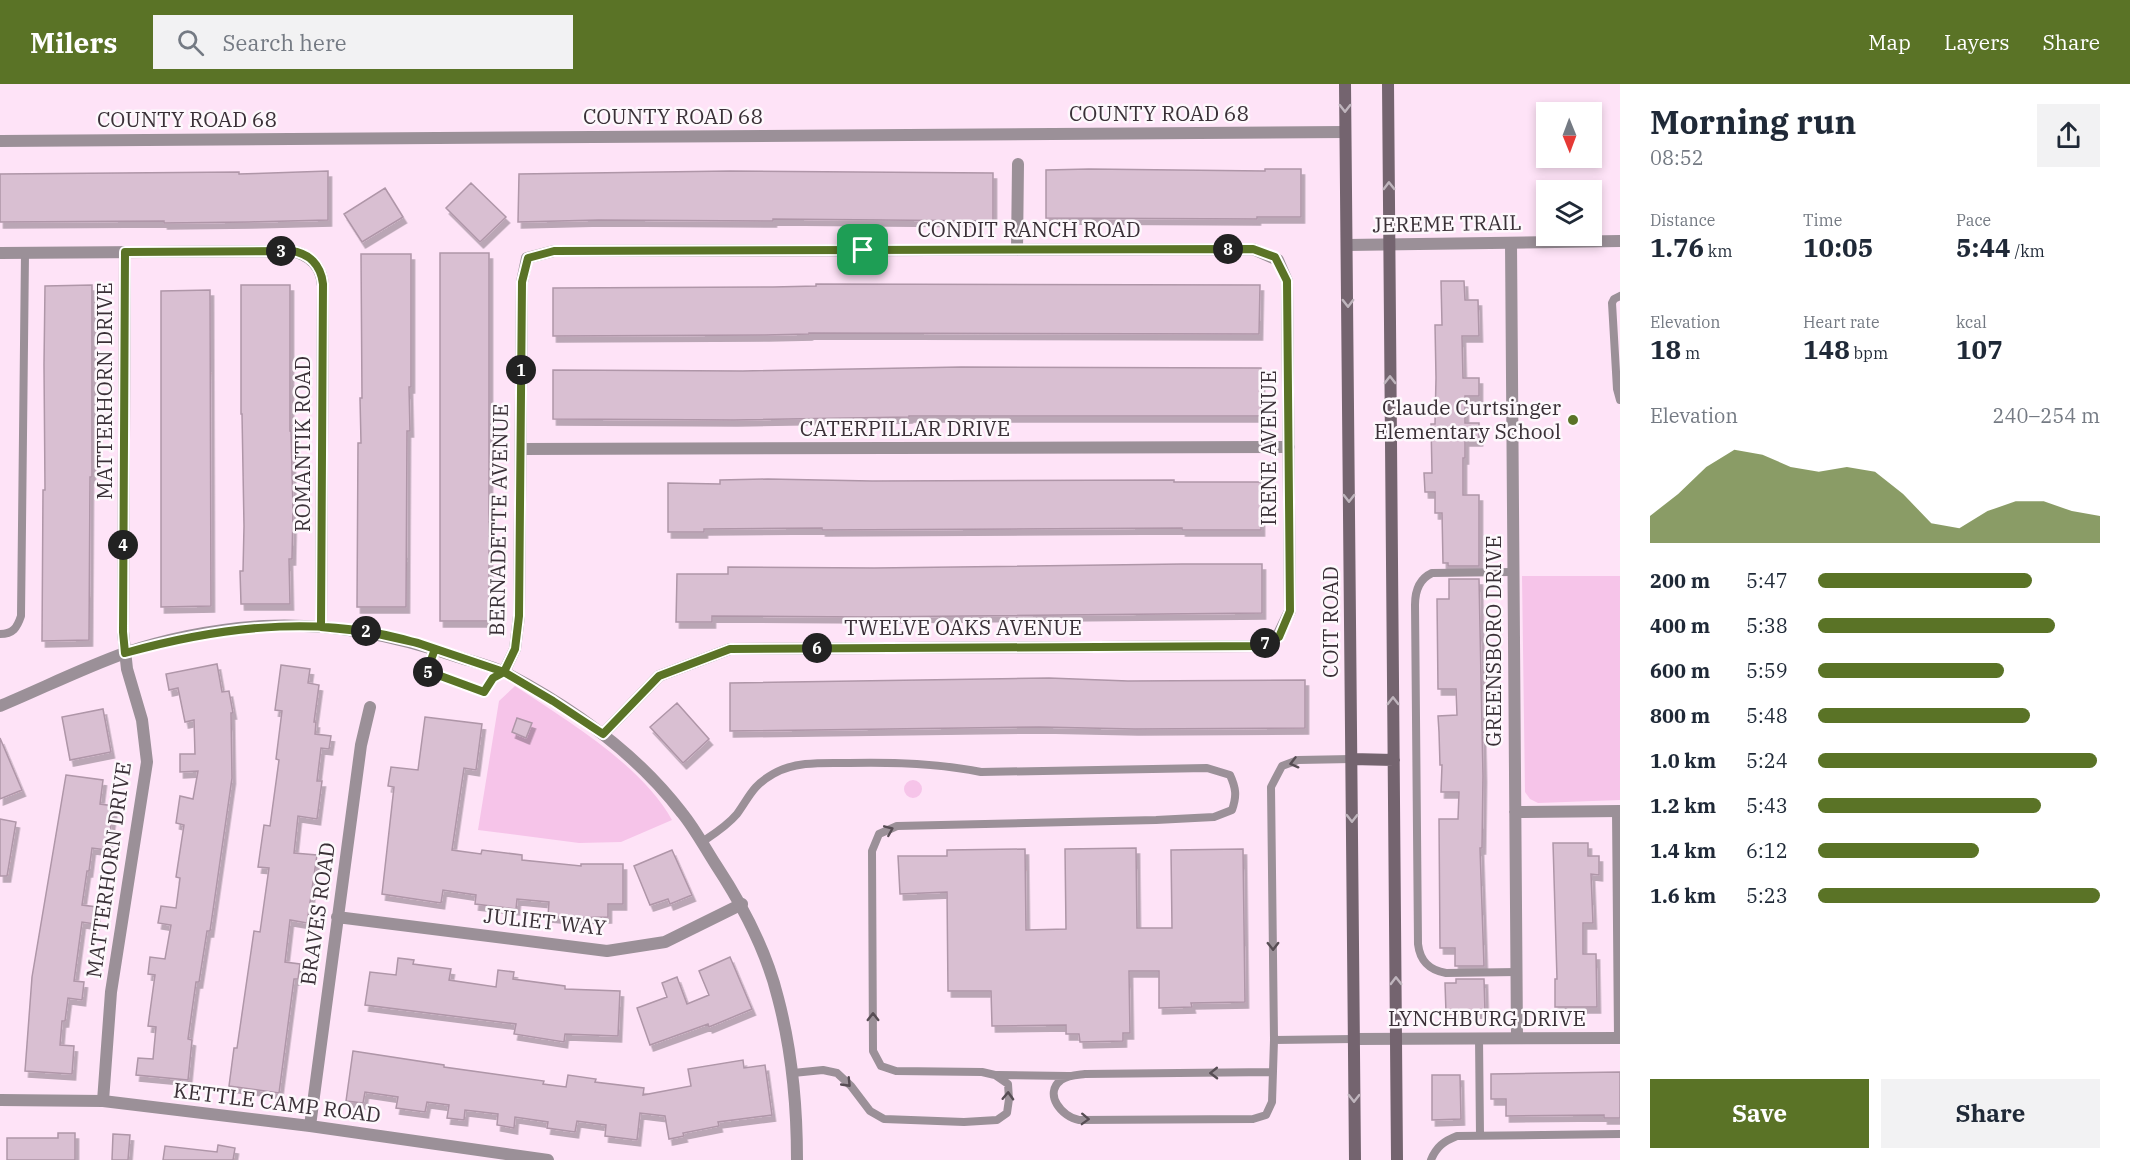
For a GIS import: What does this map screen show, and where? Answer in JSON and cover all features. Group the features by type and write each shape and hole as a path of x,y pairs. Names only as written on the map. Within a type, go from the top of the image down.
{"main road":[{"name":"COIT ROAD","path":"1345,84 1355,1160"},
{"path":"1388,84 1397,1160"},
{"path":"1352,759 1394,760"}],"street":[{"name":"COUNTY ROAD 68","path":"0,141 1345,132"},
{"path":"1017,250 1018,164"},
{"name":"JEREME TRAIL","path":"1347,244 1620,242"},
{"name":"GREENSBORO DRIVE","path":"1511,243 1517,1038"},
{"name":"CONDIT RANCH ROAD","path":"528,258 554,251 1253,249 1277,259"},
{"name":"ROMANTIK ROAD","path":"125,252 291,251 305,255 315,263 321,273 323,284 321,627"},
{"path":"0,253 125,252"},
{"name":"MATTERHORN DRIVE","path":"103,1101 111,992 147,762 142,720 125,653 123,620 125,252"},
{"name":"BERNADETTE AVENUE","path":"504,672 515,649 519,616 522,282 528,258"},
{"name":"IRENE AVENUE","path":"1277,259 1287,281 1290,611 1279,637"},
{"name":"CATERPILLAR DRIVE","path":"520,449 1289,447"},
{"path":"0,706 125,653 167,641 264,626 321,627 369,632 418,643 504,672 603,734 646,773 683,813 742,904 778,996 796,1095 797,1160"},
{"name":"TWELVE OAKS AVENUE","path":"603,734 659,676 730,649 1260,646 1279,637"},
{"name":"BRAVES ROAD","path":"310,1126 361,745 370,707"},
{"path":"1515,812 1618,812"},
{"name":"JULIET WAY","path":"337,917 608,951 664,942 742,904"},
{"name":"LYNCHBURG DRIVE","path":"1354,1040 1619,1038"},
{"name":"KETTLE CAMP ROAD","path":"0,1100 103,1101 310,1126 548,1160"}],"lane":[{"path":"0,634 7,634 17,628 21,616 25,254"},
{"path":"1620,296 1612,303 1614,361 1620,400"},
{"path":"1513,572 1432,573 1422,581 1417,591 1415,605 1418,944 1423,960 1428,967 1435,970 1446,973 1517,972"},
{"path":"435,649 427,671 484,692 493,678 504,672"},
{"path":"1068,1076 1055,1088 1057,1105 1062,1113 1079,1120 1253,1119 1266,1115 1272,1102 1274,1040 1271,787 1282,766 1298,760 1352,759"},
{"path":"702,842 725,826 736,814 751,790 773,773 796,765 903,762 952,766 981,772 1207,768 1230,775 1237,796 1233,810 1214,817 897,826 879,834 872,851 873,1051 881,1066 896,1071 1068,1076 1273,1072"},
{"path":"1618,812 1619,1038"},
{"path":"1479,1038 1480,1135"},
{"path":"1274,1040 1354,1040"},
{"path":"793,1073 823,1070 837,1073 851,1086 870,1111 884,1119 964,1122 997,1120 1007,1113 1008,1084 995,1075"},
{"path":"1431,1160 1436,1149 1446,1141 1457,1137 1620,1134"}],"shaded area":[{"path":"1522,576 1620,576 1620,800 1538,803 1530,799 1525,792"},
{"path":"515,686 623,762 659,800 672,820 621,842 579,843 478,830 499,701"},
{"path":"913,780 919,783 922,789 919,795 913,798 907,795 904,789 907,783"}],"building":[{"path":"1265,169 1301,169 1301,217 1257,217 1257,219 1046,218 1046,170 1265,171"},
{"path":"328,171 328,220 164,223 164,221 0,222 0,174 239,172 239,174"},
{"path":"730,171 993,173 993,221 773,219 773,221 518,222 519,174"},
{"path":"471,183 506,217 480,242 446,208"},
{"path":"385,188 403,217 362,242 344,214"},
{"path":"440,253 489,253 489,621 440,621"},
{"path":"361,254 411,254 411,387 409,387 410,431 407,431 406,607 357,607 358,443 361,443 360,398 362,398"},
{"path":"1441,281 1464,281 1465,300 1478,300 1479,336 1462,336 1463,378 1479,378 1479,396 1465,396 1465,423 1479,423 1479,440 1465,440 1463,495 1479,495 1479,566 1448,566 1448,563 1443,563 1442,513 1435,513 1435,492 1425,492 1424,473 1432,473 1431,424 1435,424 1436,378 1435,325 1442,325"},
{"path":"816,284 1260,285 1259,334 809,333 553,336 553,288 773,287 816,286"},
{"path":"92,285 89,640 42,641 45,286"},
{"path":"241,285 290,285 290,431 293,510 292,559 289,559 290,604 241,604 240,571 243,571 244,526"},
{"path":"210,290 211,606 161,607 161,291"},
{"path":"961,367 1261,368 1261,416 553,419 553,370 743,371"},
{"path":"720,480 1261,482 1261,530 1182,530 1182,528 822,530 822,528 704,529 704,532 668,532 668,483 720,484"},
{"path":"1262,564 1262,613 866,617 712,616 712,622 676,622 677,574 728,574 728,567 874,568"},
{"path":"1449,579 1479,579 1483,776 1482,848 1480,848 1484,966 1455,966 1455,948 1440,948 1439,819 1458,819 1459,792 1441,792 1442,765 1440,765 1438,716 1457,715 1456,689 1438,689 1437,599 1449,599"},
{"path":"217,664 222,692 229,691 233,713 231,713 232,778 210,931 207,931 199,982 196,982 188,1039 192,1040 188,1080 136,1075 138,1058 153,1059 156,1027 148,1026 155,975 148,974 150,957 165,959 171,925 158,923 161,906 176,908 180,878 176,877 184,825 176,823 180,796 193,799 198,771 180,772 180,754 195,754 194,720 185,722 178,688 169,690 166,674"},
{"path":"281,665 310,669 308,683 319,685 314,722 316,722 315,734 331,736 329,749 321,748 317,781 322,781 317,819 298,816 294,853 317,855 307,923 290,920 285,962 300,964 298,979 294,979 279,1093 229,1086 234,1048 237,1048 254,931 260,932 269,868 258,867 264,825 270,826 279,760 276,759 282,711 275,710"},
{"path":"1049,678 1128,681 1305,680 1305,728 1040,727 730,731 730,683"},
{"path":"677,703 709,739 683,763 650,727"},
{"path":"103,709 111,752 70,760 62,717"},
{"path":"425,717 482,724 476,770 464,768 452,850 481,854 482,850 522,855 522,860 581,866 581,864 623,864 623,904 608,904 608,917 568,918 548,916 549,902 517,899 516,909 475,904 476,895 443,890 441,903 382,894 394,787 388,786 391,767 418,770"},
{"path":"517,718 532,723 526,738 512,732"},
{"path":"0,738 22,790 0,799"},
{"path":"66,775 103,780 100,804 114,806 107,850 92,848 89,871 87,871 82,905 97,907 95,924 82,922 74,981 84,982 82,1000 68,998 65,1021 62,1021 60,1045 74,1046 72,1074 25,1071 32,977"},
{"path":"0,819 16,822 7,876 0,876"},
{"path":"1553,843 1588,843 1588,856 1599,856 1599,875 1591,874 1593,923 1583,923 1583,954 1596,954 1597,1007 1555,1007 1555,979 1557,979"},
{"path":"1136,848 1137,928 1172,928 1171,850 1243,849 1245,1002 1191,1003 1192,1007 1159,1008 1159,971 1129,971 1130,1033 1123,1033 1123,1041 1080,1042 1079,1034 1066,1034 1066,1025 992,1026 991,991 948,991 947,892 900,894 898,856 947,856 947,850 1025,849 1026,930 1066,929 1065,849"},
{"path":"672,850 692,895 670,904 668,899 650,905 634,866"},
{"path":"730,957 752,1009 709,1027 708,1024 650,1045 637,1008 667,997 662,983 677,977 687,1004 709,995 699,971"},
{"path":"398,958 414,960 413,964 451,969 449,980 496,987 498,970 514,972 513,979 565,986 565,989 620,991 618,1036 565,1034 564,1042 514,1034 516,1024 365,1005 370,972 396,975"},
{"path":"1456,979 1484,979 1485,1012 1446,1013 1445,983 1456,983"},
{"path":"353,1051 544,1081 543,1084 566,1087 568,1075 596,1079 595,1082 644,1088 643,1095 691,1086 688,1069 743,1060 744,1068 765,1065 772,1115 718,1122 719,1126 683,1133 684,1136 669,1139 665,1116 640,1113 637,1140 605,1136 606,1125 577,1121 575,1132 547,1128 548,1122 515,1117 514,1128 497,1125 498,1114 465,1110 464,1120 447,1118 449,1105 427,1102 425,1112 396,1108 398,1097 365,1092 363,1103 346,1101"},
{"path":"1620,1072 1620,1118 1604,1118 1604,1115 1506,1116 1506,1099 1491,1099 1491,1074"},
{"path":"1432,1075 1460,1075 1461,1119 1432,1120"},
{"path":"58,1133 75,1133 75,1160 7,1160 7,1138 58,1138"},
{"path":"113,1134 130,1135 128,1160 112,1160"},
{"path":"218,1145 235,1148 233,1160 163,1160 165,1146 217,1152"}],"place":[{"name":"Claude Curtsinger Elementary School","path":"1573,420"}],"route":[{"path":"863,250 554,251 528,258 522,282 519,616 515,649 504,672 418,643 369,632 321,627 323,284 322,275 314,261 305,255 291,251 125,252 123,632 125,653 167,641 264,626 321,627 369,632 435,649 427,671 484,692 493,678 504,672 603,734 659,676 730,649 1260,646 1279,637 1290,611 1289,447 1287,281 1275,257 1253,249 863,250"}]}
